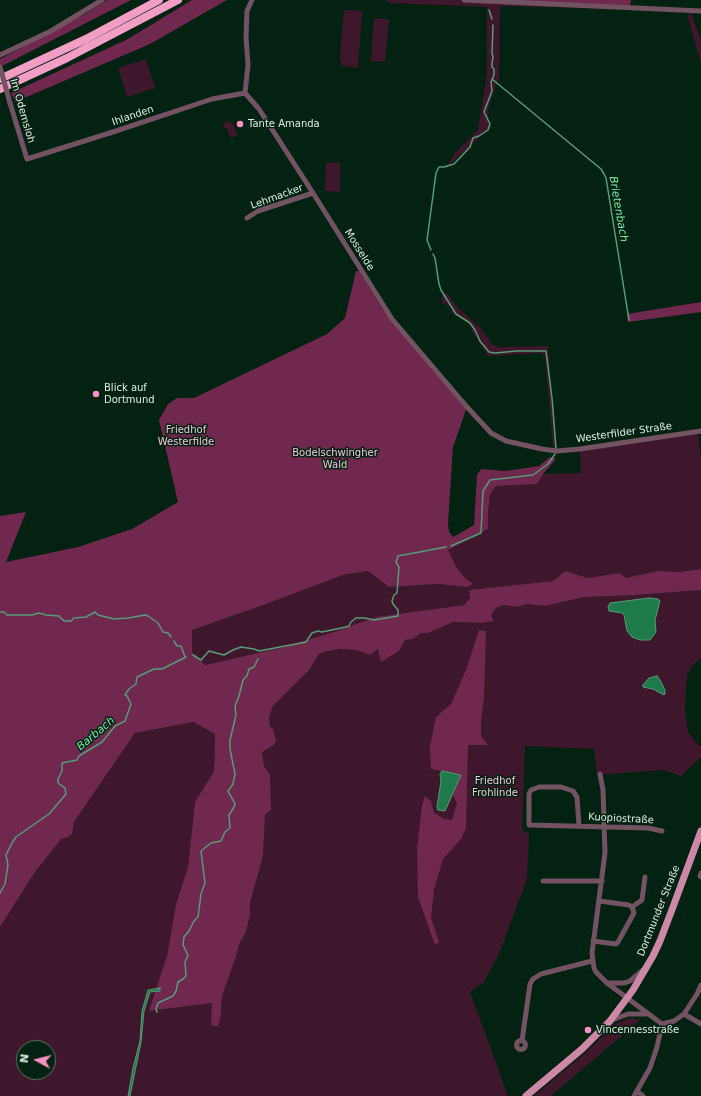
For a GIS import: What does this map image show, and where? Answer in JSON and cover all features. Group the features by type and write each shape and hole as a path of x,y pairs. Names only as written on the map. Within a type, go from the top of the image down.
{"highway":[{"path":"0,79 86,39 159,0"},
{"path":"0,89 67,58 178,0"}],"main road":[{"name":"Dortmunder Straße","path":"526,1096 582,1049 610,1021 627,999 660,941 674,908 701,831"}],"street":[{"path":"0,55 51,31 102,0"},
{"path":"245,93 248,65 246,37 248,11 252,0"},
{"path":"464,0 701,10"},
{"name":"Im Odemsloh","path":"0,67 27,159"},
{"name":"Ihlanden","path":"27,159 212,99 245,93"},
{"name":"Mosselde","path":"245,93 259,109 392,319 491,433 506,441 550,451"},
{"name":"Lehmacker","path":"247,218 258,211 313,193"},
{"name":"Westerfilder Straße","path":"550,451 580,449 701,431"},
{"path":"600,774 603,790 605,853 592,953 592,961 596,972 607,983 646,1014 662,1024 674,1021 684,1014 701,985"},
{"name":"Kuopiostraße","path":"579,826 576,797 573,791 554,786 538,787 531,790 529,825 579,826 604,826 662,830"},
{"path":"701,873 701,877"},
{"path":"632,907 642,900 645,877"},
{"path":"543,881 602,881"},
{"path":"593,941 616,944 634,913 632,907 629,905 599,901"},
{"path":"522,1041 530,984 534,979 541,974 592,961"},
{"path":"607,983 624,983 630,981 646,968"},
{"path":"610,1021 628,1014 646,1014"},
{"path":"684,1014 701,1024"},
{"path":"634,1096 650,1068 657,1047 662,1024"},
{"path":"638,1091 643,1096"}],"green space":[{"path":"107,0 131,0 0,67 0,59 85,14"},
{"path":"192,0 227,0 150,44 15,102 11,93 128,39"},
{"path":"386,0 471,0 685,10 500,6 499,78 488,109 489,129 445,169 455,153 478,130 487,75 487,7 390,3"},
{"path":"464,0 631,0 630,7"},
{"path":"344,10 362,11 358,68 342,66 340,57"},
{"path":"691,13 701,40 701,63 688,18 689,14"},
{"path":"374,18 389,19 385,62 371,61"},
{"path":"146,59 155,88 127,97 118,68"},
{"path":"226,121 232,123 238,135 231,138 227,129 223,127"},
{"path":"326,162 340,163 340,192 325,191"},
{"name":"Bodelschwingher Wald","path":"356,271 359,271 382,308 419,353 467,407 453,447 448,523 449,532 453,537 474,525 477,475 481,469 506,471 539,466 550,457 556,459 543,474 537,484 496,486 490,494 488,529 448,550 457,568 465,578 473,584 467,587 438,584 389,587 368,571 343,575 192,630 192,652 205,665 284,647 334,632 376,617 464,605 470,598 469,590 553,581 565,571 588,578 619,573 626,578 657,571 680,572 701,569 701,590 584,597 545,606 527,604 517,607 504,605 496,608 491,615 494,621 481,623 453,622 428,633 421,633 413,639 405,640 399,651 381,662 378,649 370,655 355,650 339,649 319,654 309,670 273,706 269,717 270,726 273,729 276,740 274,745 262,752 264,766 270,775 271,810 265,815 263,856 250,903 250,915 246,932 239,944 222,996 221,1014 218,1026 213,1026 211,1024 212,1003 149,1011 167,956 176,904 188,867 195,802 214,771 215,734 193,722 135,733 74,822 72,834 61,839 35,872 0,927 0,516 26,512 6,562 78,547 132,529 178,502 159,420 168,404 177,398 194,398 327,334 345,318"},
{"path":"447,293 458,308 479,326 492,344 498,347 548,346 557,451 553,446 545,356 540,353 488,356 472,331 471,325 451,312 452,308 442,303 442,295"},
{"path":"701,302 701,312 628,322 627,314"},
{"path":"698,431 701,461 701,569 680,572 656,571 626,578 619,573 588,578 565,571 553,581 469,590 470,598 464,605 376,617 334,632 284,647 205,665 192,652 192,630 343,575 368,571 389,587 438,584 467,587 473,584 465,578 457,568 447,550 488,529 490,494 496,486 537,484 543,474 581,473 580,449"},
{"name":"Friedhof Frohlinde","path":"701,590 701,658 692,666 687,675 685,709 688,732 699,746 701,746 701,757 681,776 663,770 597,775 594,749 525,746 522,830 529,834 527,879 499,954 484,982 470,992 508,1096 0,1096 0,927 35,872 61,838 68,837 72,834 74,822 135,733 193,722 215,734 214,771 195,802 188,867 176,904 167,956 150,1011 212,1003 211,1024 221,1014 222,996 239,944 246,932 250,915 250,903 263,856 265,815 270,775 264,766 262,751 274,745 269,717 273,706 309,670 319,654 324,652 339,649 355,650 370,655 379,649 381,661 399,651 405,640 413,639 421,633 428,633 453,622 481,623 494,620 491,615 496,608 504,605 517,607 527,604 545,606 584,597"},
{"path":"479,630 486,631 481,736 488,745 468,745 466,828 461,839 443,859 434,889 431,918 439,942 435,945 418,897 417,849 422,806 425,796 431,801 434,813 444,819 452,820 457,803 453,796 461,774 431,769 430,746 436,717 451,704 466,670"},
{"path":"632,1018 640,1020 551,1096 534,1096 585,1053 618,1022"}],"shaded area":[{"path":"649,598 658,599 660,601 655,620 656,632 650,640 640,640 632,637 627,631 624,615 622,613 609,611 608,607 610,603"},
{"path":"657,676 665,690 664,695 653,689 643,687 649,678"},
{"path":"442,771 461,775 445,811 438,810 437,807 441,781 440,774"},
{"path":"160,988 160,991 150,992 144,1011 141,1042 130,1096 128,1096 140,1041 142,1011 148,990"}],"waterway":[{"path":"489,10 492,19"},
{"path":"431,250 427,240 436,173 439,167 454,164 470,147 473,138 488,130 490,124 484,112 492,91 491,82 494,75 494,69 492,67 493,25"},
{"name":"Brietenbach","path":"492,79 601,169 604,174 606,178 629,320"},
{"path":"433,254 441,290 456,314 470,323 480,341 489,352 546,351 556,448"},
{"name":"Barbach","path":"451,546 481,533 483,491 490,480 533,475 548,464 555,454"},
{"name":"Barbach","path":"193,655 201,660 209,651 224,655 241,647 259,651 306,642 312,633 349,626 356,618 374,620 398,616 398,610 392,601 394,595 397,593 399,567 396,562 398,556 446,547"},
{"path":"0,612 4,612 7,615 32,615 39,613 59,616 64,621 71,621 74,618 86,617 95,612 98,615 114,619 145,615 158,623 163,632 168,633 171,637"},
{"path":"174,641 177,646 181,646 185,657"},
{"name":"Barbach","path":"0,893 5,884 8,865 6,855 12,843 16,837 49,814 66,794 65,788 58,783 58,779 62,771 62,763 77,760 79,756 102,742 115,726 125,721 131,704 125,695 129,689 136,684 137,677 154,669 162,669 186,657"},
{"path":"157,1012 156,1009 158,1003 173,996 178,982 186,976 185,962 188,955 183,945 184,937 198,917 201,894 205,883 201,851 211,843 221,841 225,832 230,828 229,815 235,804 228,791 233,784 235,774 230,749 230,740 236,715 235,706 243,680 247,676 249,669 254,667 258,659"}],"place":[{"name":"Tante Amanda","path":"240,124"},
{"name":"Blick auf Dortmund","path":"96,394"},
{"name":"Vincennesstraße","path":"588,1030"}],"park label":[{"name":"Friedhof Westerfilde","path":"186,436"}]}
